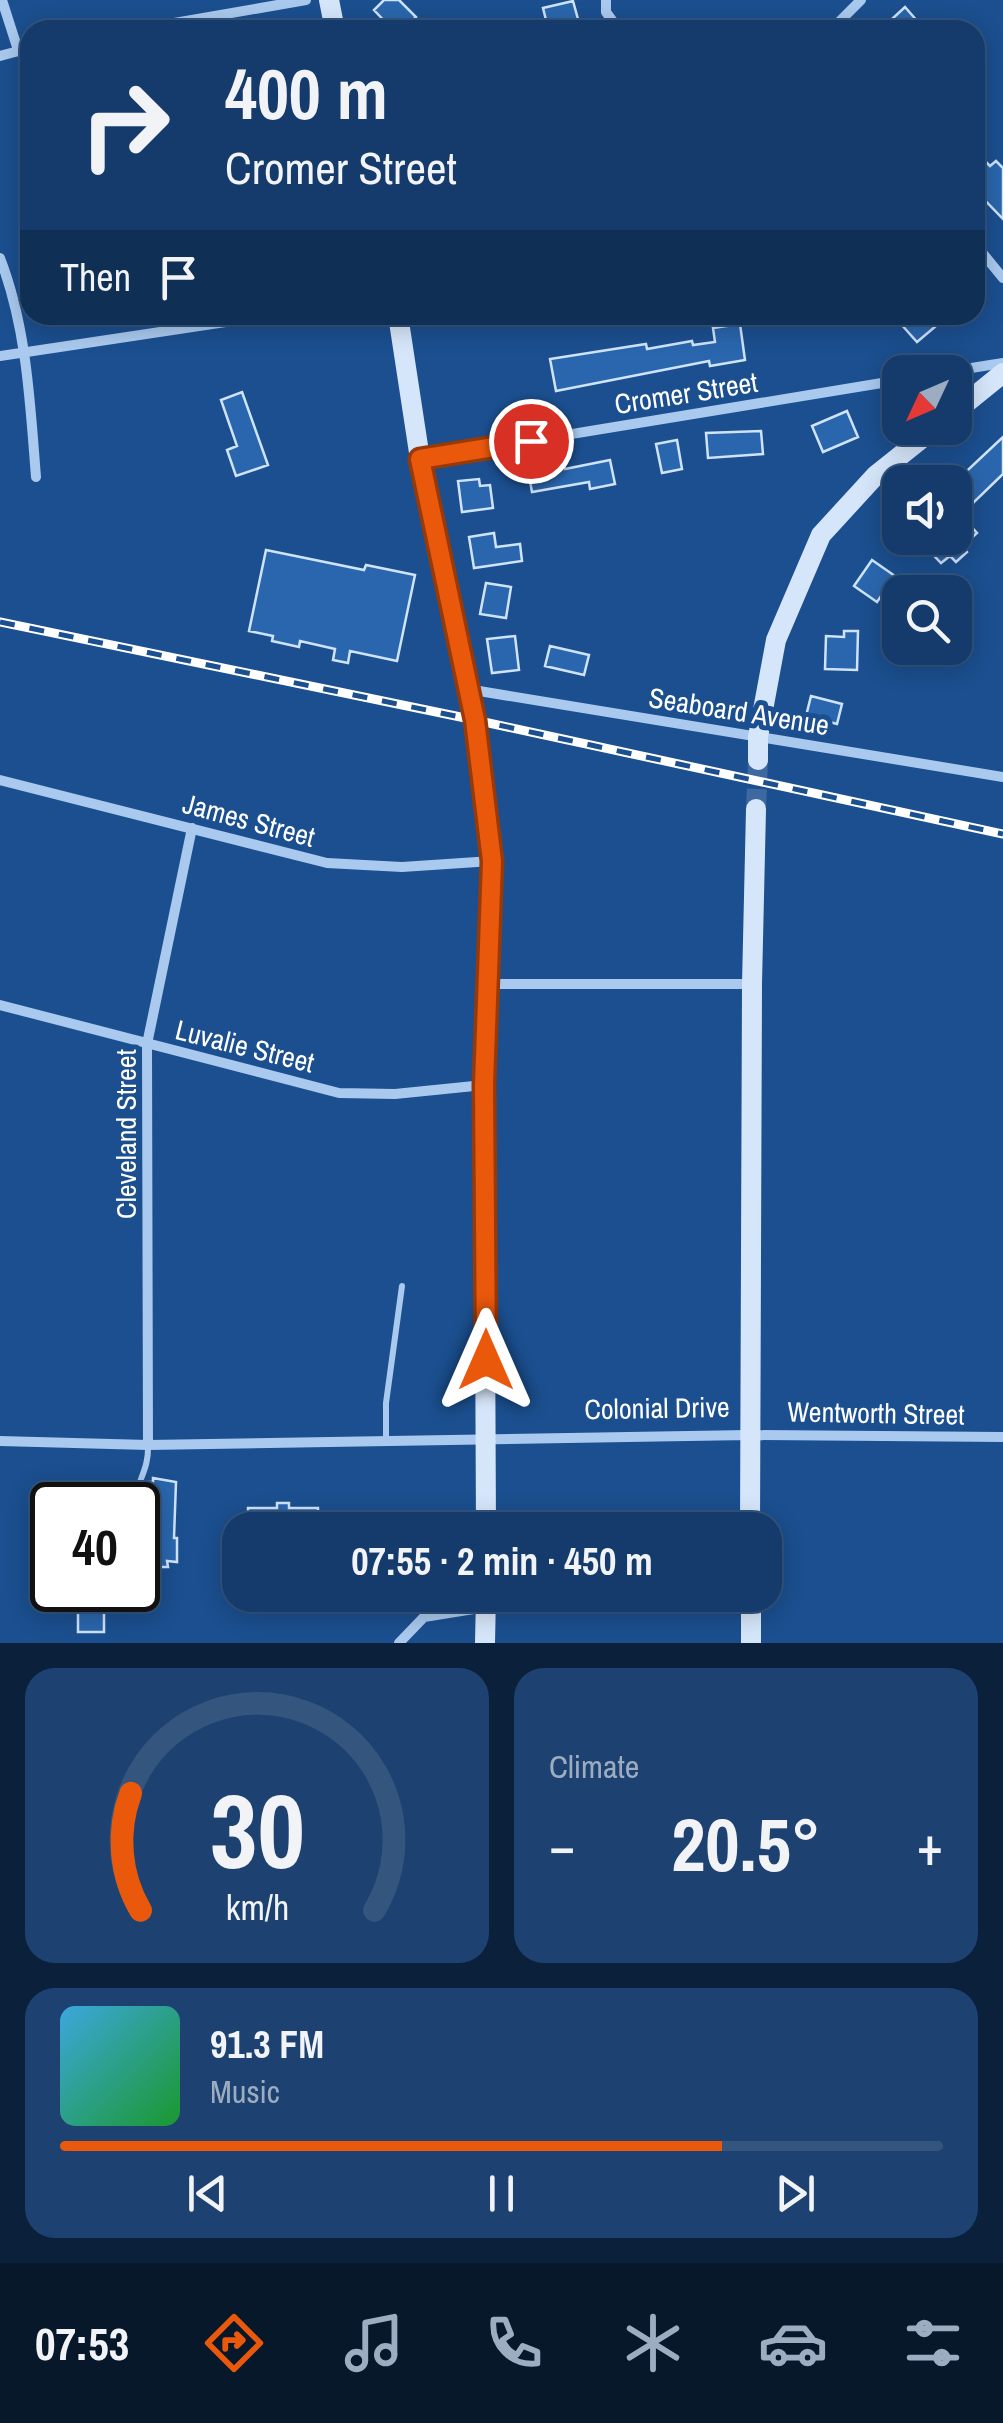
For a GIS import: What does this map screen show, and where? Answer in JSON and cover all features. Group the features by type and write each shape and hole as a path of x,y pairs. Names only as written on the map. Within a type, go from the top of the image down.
{"street":[{"path":"2,0 20,40"},
{"path":"191,20 306,0"},
{"path":"841,20 861,0"},
{"path":"985,256 1003,278"},
{"path":"0,258 16,300 36,477"},
{"path":"0,356 207,325"},
{"path":"400,325 420,459 475,720 492,861 484,1085 486,1512"},
{"path":"972,368 1003,363"},
{"path":"972,398 1003,373"},
{"name":"Cromer Street","path":"420,459 882,383"},
{"path":"758,760 758,737 776,640 821,535 876,475 914,445"},
{"name":"Seaboard Avenue","path":"467,688 1003,778"},
{"name":"James Street","path":"0,780 328,863 402,867 492,861"},
{"name":"Colonial Drive","path":"0,1441 148,1445 748,1434 756,809"},
{"name":"Cleveland Street","path":"148,1445 148,1044 192,828"},
{"path":"486,984 752,984"},
{"name":"Luvalie Street","path":"0,1005 339,1093 395,1094 484,1085"},
{"path":"748,1434 750,1512"},
{"name":"Wentworth Street","path":"748,1434 1003,1437"},
{"path":"400,1643 424,1617 443,1612"},
{"path":"486,1612 486,1643"},
{"path":"751,1612 751,1643"}],"lane":[{"path":"386,1440 386,1403 402,1286"},
{"path":"138,1482 148,1468 148,1445"}],"building":[{"path":"384,0 399,0 416,17 384,20 374,10"},
{"path":"573,1 578,20 546,20 543,8"},
{"path":"905,7 916,20 891,20"},
{"path":"985,161 990,166 996,161 1003,168 1003,219 985,200"},
{"path":"740,325 745,360 710,366 709,361 556,391 550,359 646,344 647,349 692,341 693,345 715,342 713,328"},
{"path":"902,325 937,325 917,342"},
{"path":"242,392 268,465 236,476 227,450 237,446 221,400"},
{"path":"847,411 858,437 823,452 812,426"},
{"path":"761,431 763,454 708,458 706,433"},
{"path":"1003,437 1003,474 972,504 972,466"},
{"path":"677,440 682,469 662,473 656,444"},
{"path":"563,459 565,469 610,460 615,484 590,489 589,482 532,492 527,465"},
{"path":"479,479 480,486 490,485 493,508 462,512 458,481"},
{"path":"494,533 496,547 520,544 522,561 474,568 469,537"},
{"path":"266,550 364,570 366,565 415,575 397,661 350,651 348,663 333,660 335,649 300,641 299,647 249,631"},
{"path":"933,555 964,555 956,562 950,556 941,563"},
{"path":"872,560 894,575 882,575 882,595 877,602 854,586"},
{"path":"486,583 511,587 506,618 480,614"},
{"path":"844,631 858,631 857,670 825,669 826,636 844,637"},
{"path":"515,636 519,670 492,673 487,639"},
{"path":"550,646 589,655 584,675 545,666"},
{"path":"811,696 842,704 837,724 806,716"},
{"path":"153,1478 176,1482 177,1562 167,1561 168,1567 160,1567 160,1482 153,1482"},
{"path":"277,1503 289,1503 289,1508 318,1508 318,1512 248,1512 248,1508 277,1508"},
{"path":"78,1612 104,1612 104,1632 78,1632"}],"tunnel":[{"path":"756,809 758,760"}],"railway":[{"path":"0,622 1003,834"}],"route":[{"path":"486,1360 484,1085 492,861 475,720 420,459 531,441"}]}
